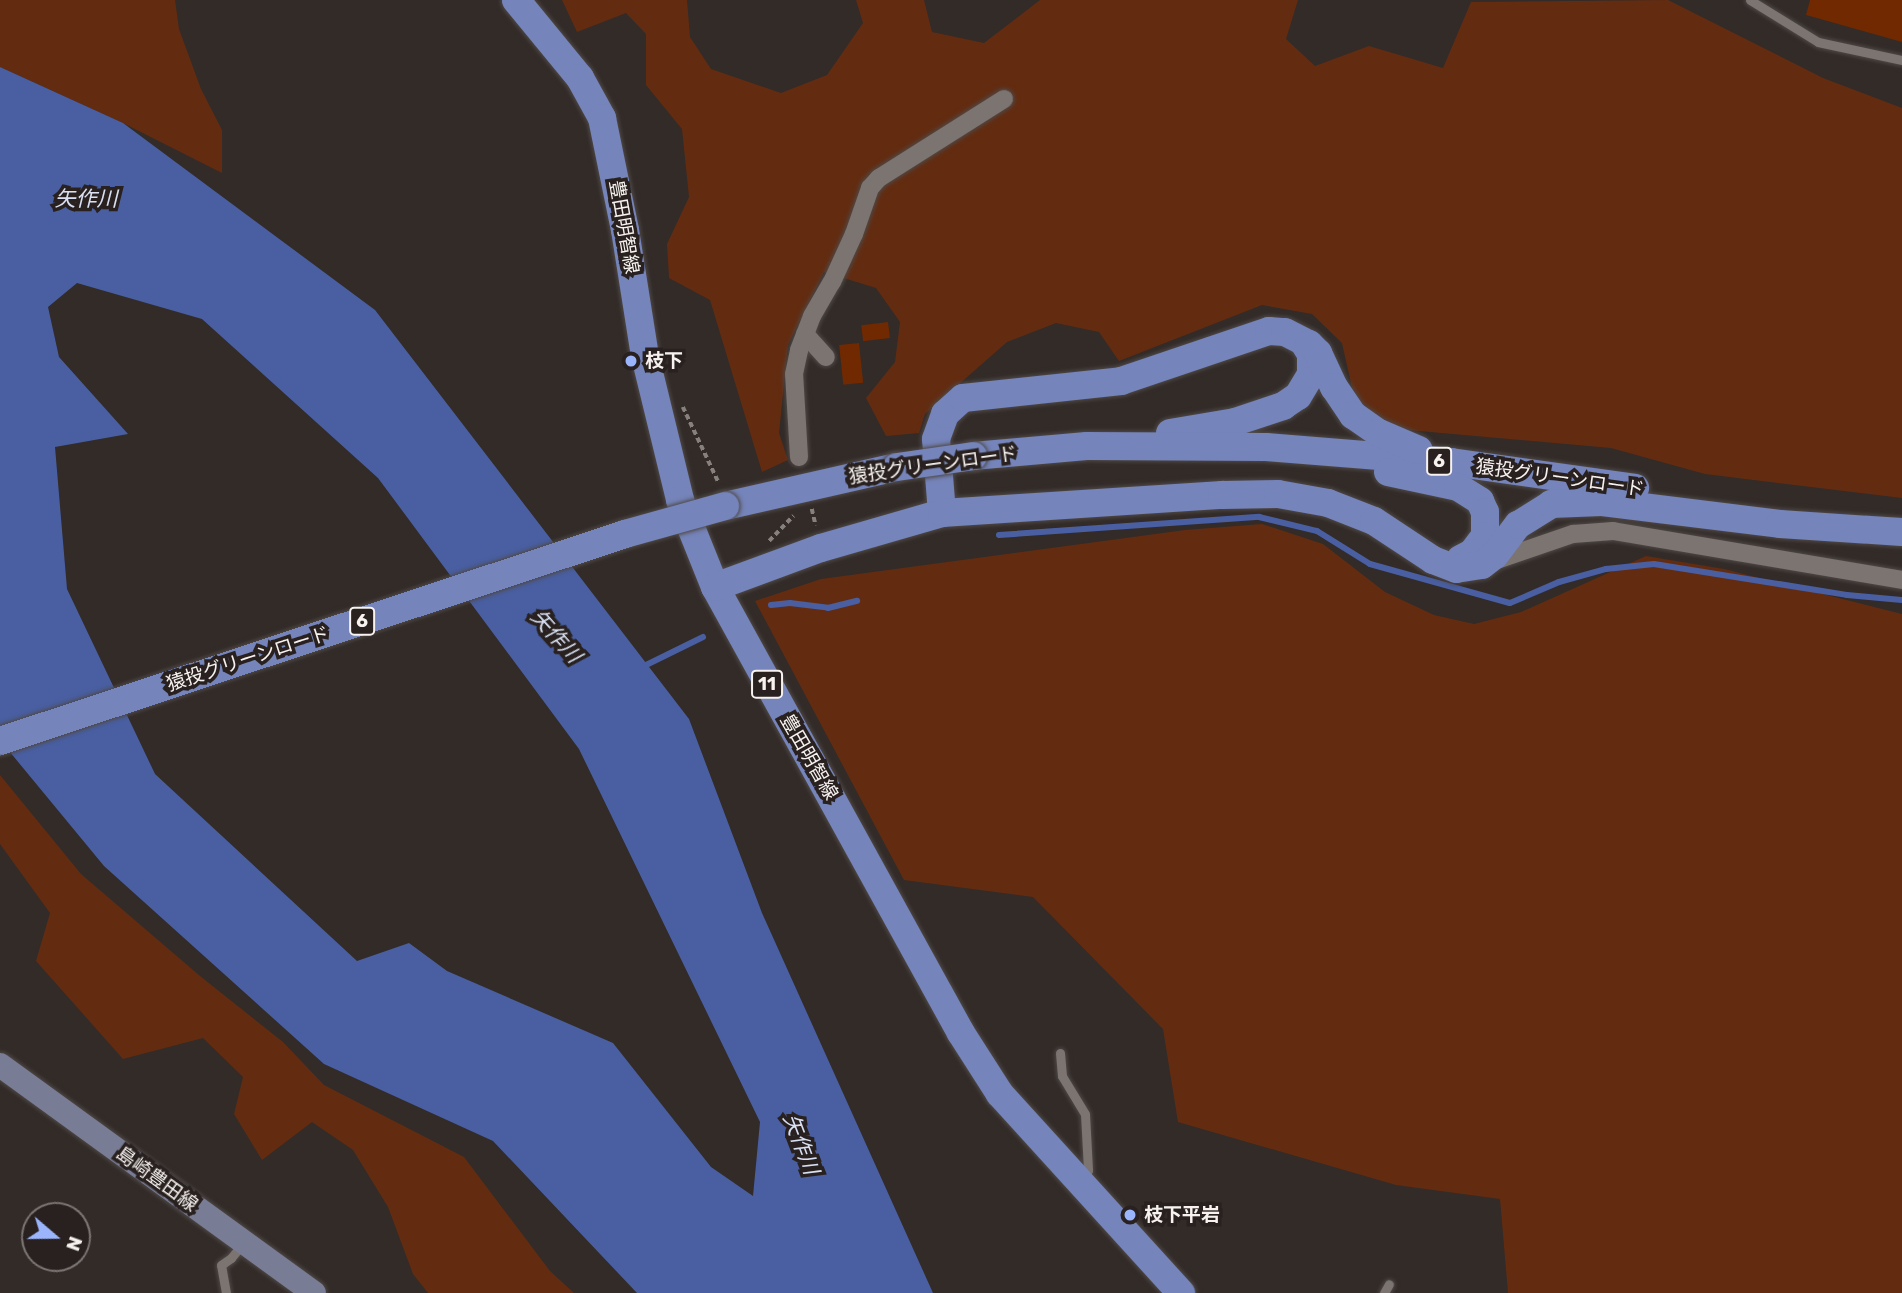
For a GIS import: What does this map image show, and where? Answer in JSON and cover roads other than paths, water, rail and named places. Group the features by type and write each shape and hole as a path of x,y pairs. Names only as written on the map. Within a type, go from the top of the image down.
{"main road":[{"name":"豊田明智線","path":"516,0 580,78 602,118 623,218 645,356 680,500 715,587 961,1033 1000,1094 1082,1188 1181,1293"},
{"path":"942,513 936,439 945,414 963,398 1121,381 1164,369 1269,331 1297,336 1318,353 1342,401 1365,425 1398,442 1451,462"},
{"path":"1087,446 1235,422 1283,406 1298,396 1311,374 1311,354 1297,336"},
{"path":"1173,445 1415,477 1458,487 1480,501 1487,523 1485,537 1472,553 1449,559 1420,550"},
{"name":"猿投グリーンロード","path":"0,741 725,500 897,467 973,456 1087,446 1173,445 1353,452 1451,462 1902,524"},
{"path":"715,587 821,548 942,513 1222,495 1278,494 1351,510 1433,560 1456,569 1482,565 1495,555 1518,524 1551,504 1602,502 1780,524 1902,532"},
{"name":"島崎豊田線","path":"0,1065 314,1293"}],"street":[{"path":"799,457 794,374 805,334 854,234 870,188 880,178 1003,99"},
{"path":"805,334 826,358"},
{"path":"1482,565 1573,534 1613,531 1902,580"}],"lane":[{"path":"1750,0 1818,42 1902,60"},
{"path":"1060,1053 1062,1076 1085,1114 1088,1170 1082,1188"},
{"path":"226,1293 220,1265 231,1258 244,1242"}],"water":[{"name":"矢作川","path":"0,67 123,123 375,310 689,719 762,913 933,1293 637,1293 493,1141 324,1064 104,866 0,740","holes":["77,283 202,319 378,478 579,749 760,1122 753,1196 711,1167 613,1043 447,971 409,943 357,961 155,774 67,589 55,447 128,434 59,357 48,307"]}],"waterway":[{"path":"999,535 1259,517 1317,531 1370,564 1510,603 1559,582 1606,569 1654,564 1847,595 1902,600"},
{"path":"771,605 790,603 828,608 857,601"},
{"path":"642,667 703,637"}],"place":[{"name":"枝下","path":"631,361"},
{"name":"枝下平岩","path":"1130,1215"}]}
